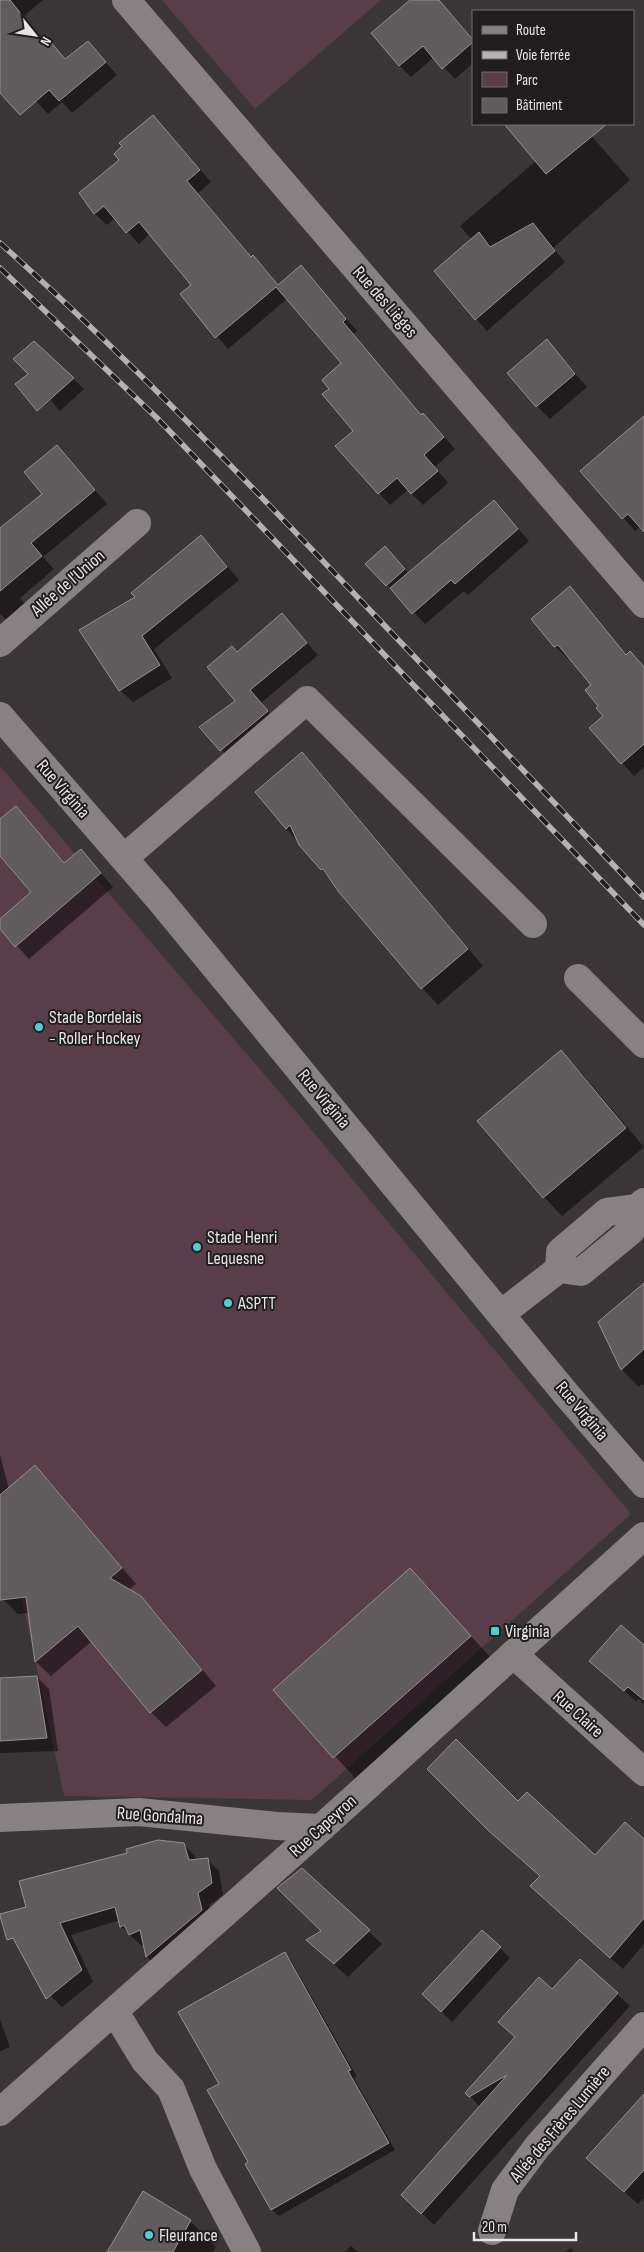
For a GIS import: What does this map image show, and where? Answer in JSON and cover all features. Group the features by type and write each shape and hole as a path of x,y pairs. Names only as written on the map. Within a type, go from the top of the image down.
{"street":[{"name":"Rue des Lièges","path":"126,0 644,604"},
{"name":"Allée de l'Union","path":"0,643 137,523"},
{"path":"124,858 307,700 533,924"},
{"name":"Rue Virginia","path":"0,716 124,858 644,1484"},
{"path":"578,978 644,1044"},
{"path":"501,1314 559,1268 560,1252 607,1212 641,1205"},
{"name":"Rue Capeyron","path":"0,2112 321,1828 644,1536"},
{"name":"Rue Claire","path":"513,1654 644,1772"},
{"name":"Rue Gondalma","path":"0,1818 138,1812 276,1826 321,1828"},
{"path":"115,2012 145,2060 170,2090 203,2169 247,2252"},
{"name":"Allée des Frères Lumière","path":"492,2231 505,2190 537,2147 644,2026"}],"green space":[{"path":"162,0 381,0 255,109"},
{"name":"ASPTT","path":"0,766 294,1109 631,1514 312,1800 64,1796 0,1497"}],"building":[{"path":"0,0 10,0 45,44 49,40 65,59 88,41 106,62 59,101 49,90 20,115 0,93"},
{"path":"410,0 439,0 472,39 472,43 442,69 423,46 399,66 371,33"},
{"path":"153,115 200,170 187,181 251,257 253,255 278,285 301,265 346,319 343,322 421,415 423,413 444,437 424,455 438,471 411,494 397,478 378,494 335,446 353,431 322,394 329,389 322,380 341,363 276,287 215,338 180,294 191,285 139,222 126,233 104,206 94,214 79,193 119,160 114,154 122,146 119,143"},
{"path":"505,125 606,125 546,174"},
{"path":"533,223 555,251 475,320 434,271 479,232 490,247"},
{"path":"547,339 575,374 536,407 507,373"},
{"path":"34,341 74,378 37,411 15,384 28,374 13,359"},
{"path":"644,416 644,532 628,514 622,519 580,471"},
{"path":"57,445 95,490 31,543 42,556 0,591 0,528 42,494 24,472"},
{"path":"494,500 518,529 455,584 451,580 412,614 390,588"},
{"path":"201,535 227,567 142,636 160,665 119,691 79,630 135,597 131,593"},
{"path":"385,546 405,569 386,586 365,564"},
{"path":"570,586 626,655 630,651 644,667 644,744 621,764 589,728 603,716 596,708 598,706 585,690 591,685 558,645 554,647 531,619"},
{"path":"282,613 307,643 250,690 268,711 220,751 199,727 235,701 207,667 232,646 237,652"},
{"path":"302,752 468,949 421,989 338,891 323,869 321,870 299,845 290,825 286,829 255,792"},
{"path":"16,806 64,863 81,849 101,873 15,947 0,929 0,919 31,892 0,856 0,819"},
{"path":"561,1050 626,1128 543,1198 477,1121"},
{"path":"644,1283 644,1349 621,1370 598,1322"},
{"path":"35,1465 122,1568 110,1578 141,1596 202,1670 150,1713 78,1626 35,1662 26,1597 0,1600 0,1495"},
{"path":"410,1568 471,1636 333,1758 273,1690"},
{"path":"621,1625 644,1645 644,1700 628,1687 624,1691 589,1661"},
{"path":"37,1676 47,1738 0,1741 0,1678"},
{"path":"456,1739 518,1801 527,1792 595,1855 625,1822 644,1839 644,1918 610,1958 530,1886 540,1876 490,1832 427,1769"},
{"path":"158,1840 184,1843 189,1860 208,1858 212,1883 198,1893 202,1910 146,1957 140,1930 129,1935 124,1925 120,1927 115,1907 60,1923 82,1970 46,1999 13,1938 7,1940 0,1916 0,1914 26,1907 19,1881 127,1853 126,1849"},
{"path":"302,1868 370,1930 334,1964 306,1940 321,1931 277,1888"},
{"path":"482,1930 501,1947 441,2012 422,1994"},
{"path":"285,1952 351,2070 348,2071 389,2143 271,2210 245,2164 248,2162 207,2090 219,2084 178,2012"},
{"path":"580,1959 618,1993 421,2214 401,2195 507,2075 469,2097 465,2093 515,2037 498,2022 539,1977 552,1989"},
{"path":"644,2094 644,2170 624,2192 586,2158"},
{"name":"Fleurance","path":"143,2191 191,2220 173,2252 107,2252"}],"railway":[{"path":"0,243 94,330 230,465 644,897"},
{"path":"0,268 156,417 644,925"}],"place":[{"name":"Stade Bordelais - Roller Hockey","path":"39,1027"},
{"name":"Stade Henri Lequesne","path":"197,1247"},
{"name":"ASPTT","path":"228,1303"},
{"name":"Virginia","path":"495,1631"},
{"name":"Fleurance","path":"149,2235"}]}
